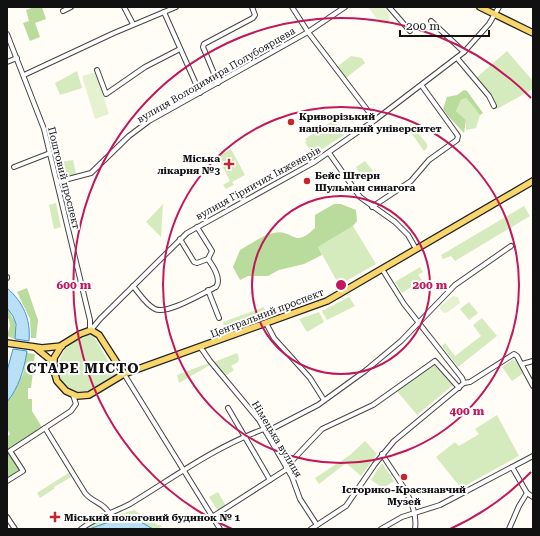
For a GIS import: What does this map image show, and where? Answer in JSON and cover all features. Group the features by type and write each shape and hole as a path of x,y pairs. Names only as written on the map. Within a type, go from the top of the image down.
{"main road":[{"path":"480,7 533,33"},
{"name":"Центральний проспект","path":"124,374 201,348 327,300 533,181"},
{"path":"91,330 99,335 124,374 89,395 73,395 64,390 57,381 54,371 56,353 62,346 80,334 91,330"},
{"path":"7,343 34,347 55,348 62,346"},
{"path":"34,347 54,362"}],"street":[{"path":"63,10 71,7"},
{"path":"124,7 133,24"},
{"path":"24,75 133,24 176,7"},
{"path":"218,83 203,47 204,44 253,18 255,15 252,7"},
{"path":"292,7 308,32 375,120"},
{"name":"вулиця Володимира Полубоярцева","path":"57,182 91,174 138,128 161,113 200,93 308,32 345,7"},
{"path":"389,7 410,31"},
{"name":"вулиця Гірничих Інженерів","path":"91,330 180,239 197,227 287,178 328,153 422,86 464,52 499,7"},
{"path":"164,12 200,93"},
{"path":"431,21 464,52"},
{"name":"Поштовий проспект","path":"7,34 37,108 50,153 90,320 91,330"},
{"path":"97,70 106,94 145,66 180,49"},
{"path":"7,62 17,58"},
{"path":"457,58 489,96 494,106"},
{"path":"372,207 410,181 430,160 457,140 458,136 422,86"},
{"path":"14,167 50,153"},
{"path":"328,153 360,197 395,222 408,235 416,249"},
{"path":"180,239 194,262 197,263 208,259 212,251 197,227"},
{"path":"81,529 93,520 130,503 223,446 244,436 265,430 294,418 324,400 390,351 419,323 455,284 511,246"},
{"path":"133,286 150,305 157,310 167,309 216,287 218,283 216,272 208,259"},
{"path":"382,269 404,304 462,378 464,383"},
{"path":"208,290 219,318"},
{"path":"266,323 274,338 310,378 324,400"},
{"name":"Німецька вулиця","path":"201,348 210,362 249,407 265,430 294,480 300,499 317,525"},
{"path":"311,529 337,513 349,502 382,454 399,435 464,383 470,382 513,354 516,355 522,364 533,386"},
{"path":"522,364 533,361"},
{"path":"212,517 286,468 322,429 373,405 435,362 459,388"},
{"path":"124,374 220,529"},
{"path":"7,481 22,471 10,451 75,407 76,401 73,395"},
{"path":"228,408 270,480"},
{"path":"44,428 85,493 90,498 105,505 109,513"},
{"path":"382,454 404,490 415,513 415,529"},
{"path":"381,529 394,520 440,506 533,456"},
{"path":"512,467 527,493 533,497"},
{"path":"509,529 519,506 527,493"},
{"path":"7,517 15,529"}],"green space":[{"path":"34,7 42,7 46,19 35,23 40,37 30,41 23,23 29,21 26,10"},
{"path":"368,7 384,7 390,15 389,21 385,24 380,23"},
{"path":"507,51 533,81 533,89 497,109 490,95 476,78"},
{"path":"351,56 362,58 365,63 346,78 338,66"},
{"path":"77,71 82,88 60,95 55,83"},
{"path":"96,72 109,114 95,119 82,76"},
{"path":"464,90 467,91 483,113 480,115 466,98 461,100 456,111 466,120 464,133 443,109 447,97 457,95"},
{"path":"466,98 480,115 476,128 466,130 466,120 456,111 461,100"},
{"path":"334,120 344,135 313,155 305,142 307,141 305,139"},
{"path":"411,124 427,144 427,148 424,151 407,127"},
{"path":"231,149 245,175 232,182 234,185 226,189 223,185 230,181 217,156"},
{"path":"73,160 77,178 63,180 59,162"},
{"path":"365,161 373,171 363,179 356,167"},
{"path":"56,203 61,227 54,229 49,205"},
{"path":"163,204 161,237 146,222"},
{"path":"334,204 341,204 356,210 357,221 353,226 318,247 322,255 304,264 279,270 268,276 248,276 240,280 233,267 240,250 260,238 273,233 280,232 298,238 302,237 315,228 315,215"},
{"path":"524,206 530,216 455,261 451,256 443,259 441,255"},
{"path":"353,226 376,264 339,285 318,247"},
{"path":"420,267 423,272 418,275 422,280 402,293 395,282"},
{"path":"27,288 38,320 36,338 31,338 30,319 17,292"},
{"path":"453,296 458,297 460,303 448,312 444,313 440,309 440,306"},
{"path":"349,297 355,306 327,320 322,311"},
{"path":"469,302 478,313 469,320 460,309"},
{"path":"264,307 265,310 261,311 259,317 225,330 223,322"},
{"path":"7,308 15,322 15,339 7,336 10,326 9,319 7,318"},
{"path":"319,312 324,322 307,332 299,319"},
{"path":"482,318 497,336 458,367 442,346 445,343 455,356 481,336 473,325"},
{"path":"89,333 93,335 116,374 101,385 86,391 74,391 65,385 60,376 59,364 63,352 73,341"},
{"path":"27,351 28,353 35,354 31,388 28,388 28,399 32,399 32,411 43,429 10,451 23,471 7,481 7,437 10,434 7,429 7,402 23,374"},
{"path":"237,353 239,358 238,362 231,366 234,370 225,375 214,362"},
{"path":"513,359 514,361 516,360 524,373 512,381 502,367"},
{"path":"209,363 210,365 179,383 177,375"},
{"path":"434,365 453,385 417,415 397,391"},
{"path":"497,415 519,456 461,488 436,457 455,442 459,446 479,434 475,429"},
{"path":"365,441 377,454 361,476 346,463 319,484 315,478 350,455"},
{"path":"382,463 394,481 383,488 371,480"},
{"path":"70,472 73,476 54,487 55,488 40,498 37,493"},
{"path":"218,492 226,506 218,511 209,497"},
{"path":"134,510 158,525 162,525 159,529 153,529 134,518 84,529 104,516 107,518"}],"water":[{"path":"7,288 22,305 25,312 29,325 29,341 15,339 16,324 13,316 7,308"},
{"path":"13,349 27,351 20,378 15,390 7,402 7,371"},
{"path":"134,518 153,529 89,529 109,522"}],"place":[{"name":"Криворізький національний університет","path":"291,122"},
{"name":"Міська лікарня №3","path":"229,164"},
{"name":"Бейс Штерн Шульман синагога","path":"307,181"},
{"name":"Історико-Краєзнавчий Музей","path":"404,477"},
{"name":"Міський пологовий будинок № 1","path":"55,517"}],"district":[{"name":"СТАРЕ МІСТО","path":"83,368"}]}
